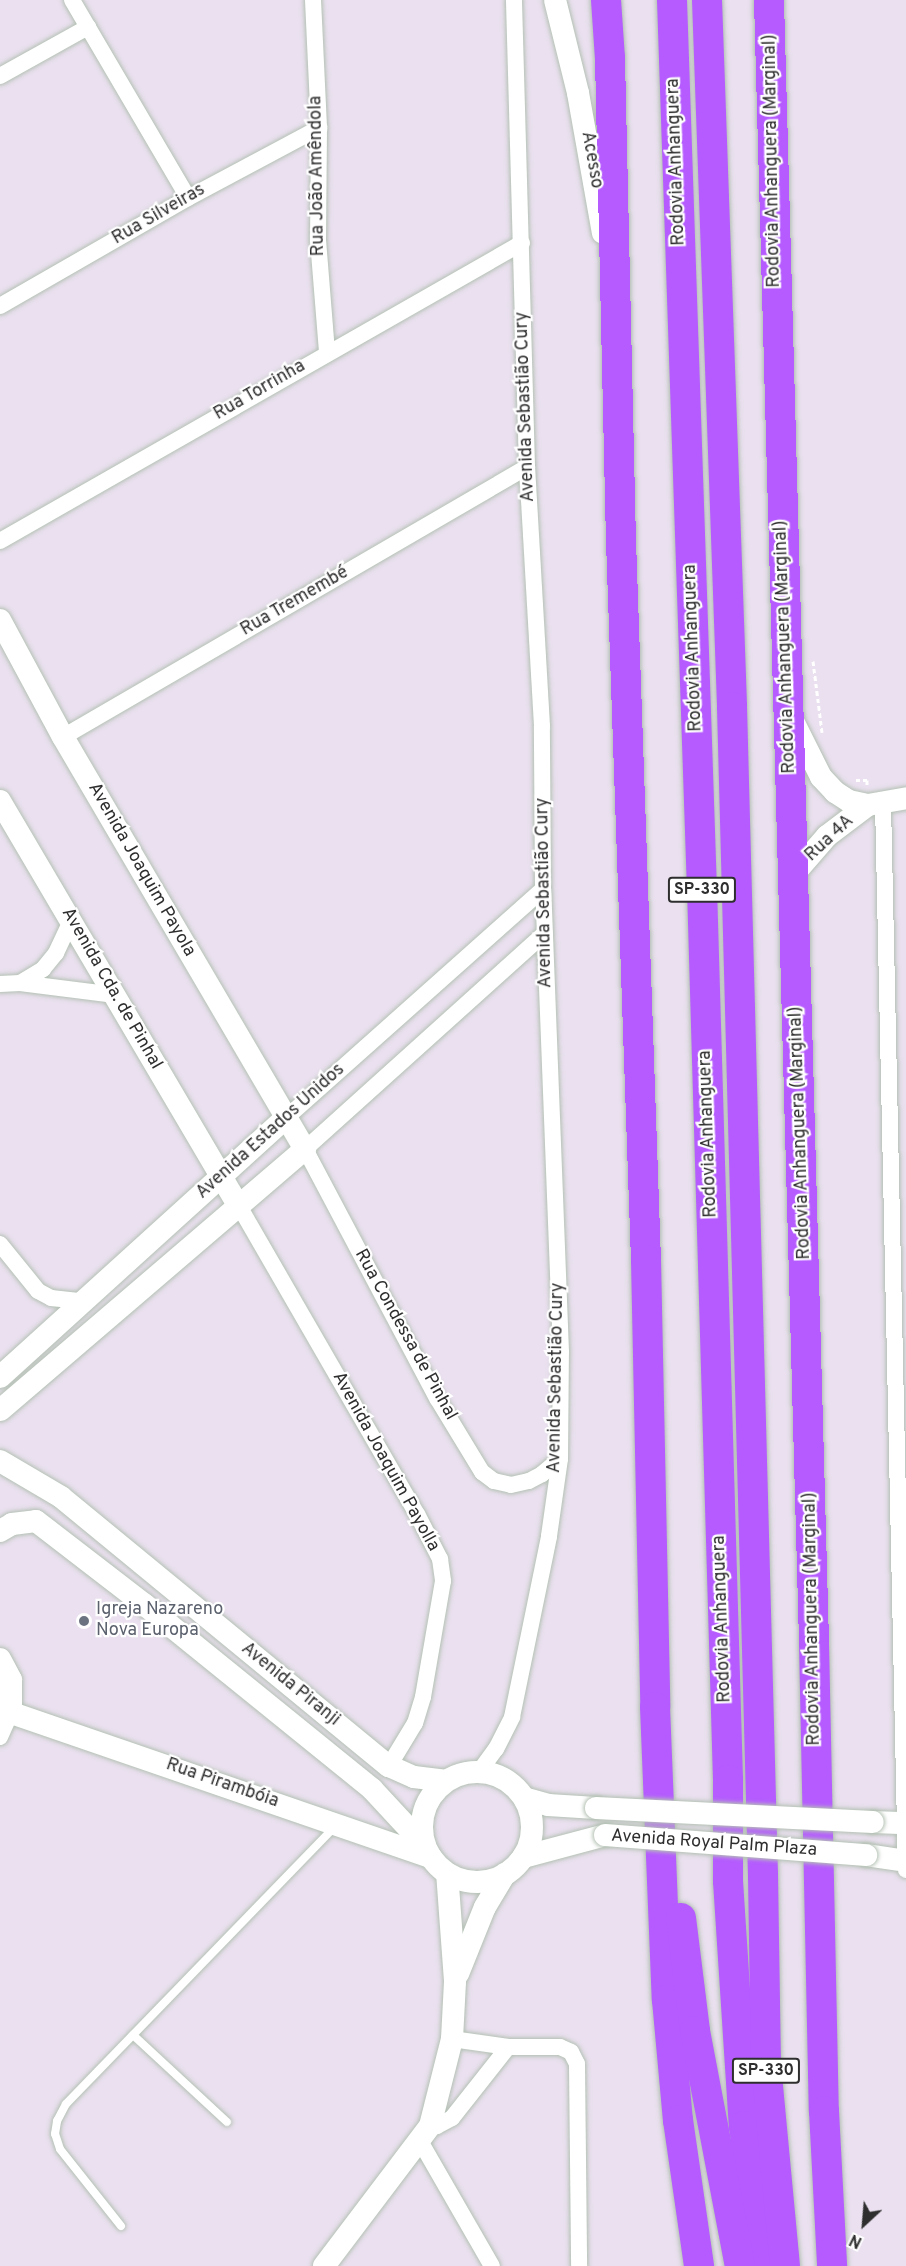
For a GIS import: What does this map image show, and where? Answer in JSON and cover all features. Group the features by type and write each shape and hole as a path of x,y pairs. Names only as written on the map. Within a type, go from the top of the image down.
{"highway":[{"path":"606,0 610,58 645,1249 655,1707 667,2000 678,2120 699,2266"},
{"name":"Rodovia Anhanguera","path":"672,0 702,876 728,1881 744,2126 762,2266"},
{"name":"Rodovia Anhanguera","path":"707,0 732,707 764,1875 766,2065 785,2266"},
{"name":"Rodovia Anhanguera (Marginal)","path":"769,0 794,874 824,2111 832,2266"},
{"path":"655,1707 695,2031 740,2266"}],"street":[{"path":"72,0 188,198"},
{"name":"Rua João Amêndola","path":"313,0 319,128 318,240 327,352"},
{"name":"Avenida Sebastião Cury","path":"479,1772 496,1749 512,1717 540,1580 560,1459 561,1340 543,889 542,726 526,467 514,0"},
{"name":"Acesso","path":"555,0 578,93 593,168 616,323"},
{"path":"0,76 88,27"},
{"name":"Rua Silveiras","path":"0,306 188,198 319,128"},
{"name":"Rua Torrinha","path":"0,541 327,352 522,243"},
{"name":"Rua Tremembé","path":"63,737 526,467"},
{"name":"Avenida Joaquim Payola","path":"0,620 63,737 286,1118"},
{"name":"Rua 4A","path":"789,710 806,752 821,777 835,792 849,801 875,804 906,798"},
{"name":"Avenida Cda. de Pinhal","path":"0,801 220,1178"},
{"path":"875,804 902,1497 906,1870"},
{"name":"Rua 4A","path":"794,874 827,836 875,804"},
{"name":"Avenida Estados Unidos","path":"0,1377 81,1301 543,889"},
{"path":"20,983 43,969 56,953 71,921"},
{"name":"Avenida Estados Unidos","path":"0,1410 239,1206 545,933"},
{"path":"0,984 20,983 115,995"},
{"name":"Rua Condessa de Pinhal","path":"286,1118 437,1398 482,1472 494,1481 512,1485 535,1478 560,1459"},
{"name":"Avenida Joaquim Payolla","path":"220,1178 239,1206 417,1514 440,1559 443,1581 423,1697 415,1723 388,1766"},
{"path":"0,1244 38,1292 51,1298 81,1301"},
{"name":"Avenida Piranji","path":"0,1461 61,1497 388,1766 414,1777 445,1781"},
{"name":"Avenida Piranji","path":"0,1531 12,1524 36,1521 145,1605 372,1789 435,1859"},
{"path":"0,1659 11,1680 0,1737"},
{"name":"Rua Pirambóia","path":"6,1711 435,1859"},
{"path":"455,1981 485,1907 505,1874 523,1857 530,1843 532,1828 531,1812 524,1798 505,1779 479,1772 461,1774 445,1781 432,1794 424,1810 422,1828 435,1859 455,1981 452,2039 425,2134 492,2266"},
{"name":"Avenida Royal Palm Plaza","path":"524,1798 548,1805 905,1823"},
{"name":"Avenida Royal Palm Plaza","path":"523,1857 604,1835 906,1861"},
{"path":"435,1859 461,1879 491,1880 505,1874"},
{"path":"452,2039 508,2048 560,2047 571,2052 577,2064 579,2266"},
{"path":"324,2266 425,2134 452,2118 508,2048"}],"lane":[{"path":"121,2226 60,2149 55,2134 57,2121 66,2104 337,1824"},
{"path":"133,2035 228,2122"}],"place":[{"name":"Igreja Nazareno Nova Europa","path":"84,1621"}]}
